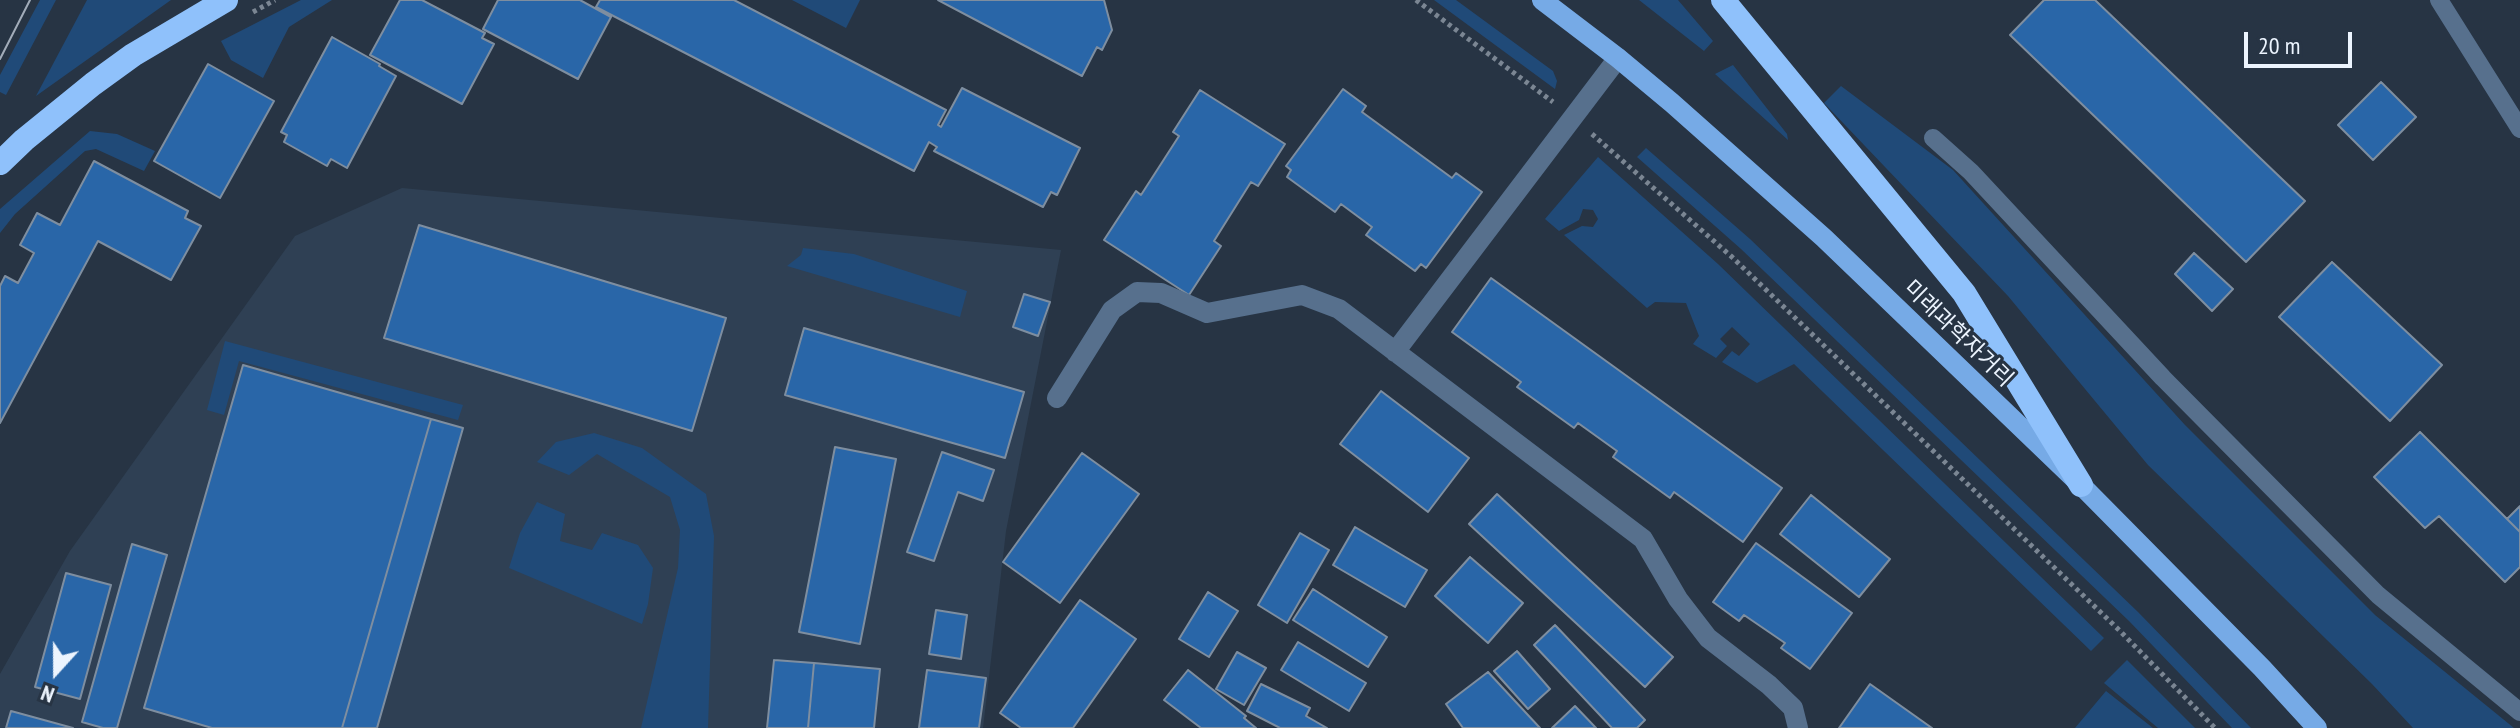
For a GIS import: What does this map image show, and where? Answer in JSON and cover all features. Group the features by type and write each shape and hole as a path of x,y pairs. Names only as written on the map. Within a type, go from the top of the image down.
{"highway":[{"path":"0,163 24,140 133,55 226,0"},
{"path":"1723,0 1964,293 2081,485"}],"main road":[{"name":"미래과학자거리","path":"1542,0 1618,58 1824,238 2081,485 2317,728"}],"street":[{"path":"1395,352 1618,58"},
{"path":"1057,398 1112,310 1137,292 1161,293 1207,313 1302,295 1339,309 1643,539 1678,599 1708,638 1785,700 1793,708 1798,728"}],"lane":[{"path":"2439,0 2520,129"},
{"path":"1933,138 1971,172 2163,378 2378,595 2520,712"}],"path":[{"path":"1416,0 1572,118 1732,257 2119,630 2215,728"}],"shaded area":[{"path":"40,0 56,0 6,95 0,92 0,75"},
{"path":"87,0 171,0 36,96"},
{"path":"301,0 332,0 289,27 263,78 231,60 221,41"},
{"path":"792,0 860,0 846,28"},
{"path":"1434,0 1456,0 1553,71 1557,81 1555,89"},
{"path":"1639,0 1678,0 1713,41 1704,51"},
{"path":"1733,65 1787,134 1788,140 1715,74"},
{"path":"1841,86 1953,170 2185,425 2375,615 2514,728 2413,728 2148,465 2008,296 1824,103"},
{"path":"90,131 117,134 155,151 144,171 96,149 85,151 15,214 0,233 0,209"},
{"path":"1646,148 1750,239 2138,612 2251,728 2232,728 2129,621 1741,249 1637,157"},
{"path":"1598,157 1718,264 2104,638 2091,651 1794,364 1757,383 1722,362 1732,351 1739,356 1750,344 1732,327 1720,339 1727,346 1716,358 1693,344 1699,336 1686,303 1655,302 1647,308 1564,235 1582,226 1593,227 1598,219 1593,210 1583,209 1579,220 1559,231 1545,219"},
{"path":"402,188 1061,250 1006,531 983,728 0,728 0,674 70,551 295,236"},
{"path":"803,248 854,254 967,291 960,317 787,266 801,255"},
{"path":"225,341 463,405 458,420 239,361 224,415 207,410"},
{"path":"594,433 642,448 706,494 714,536 708,728 641,728 678,568 680,530 670,497 597,454 569,475 537,462 556,442"},
{"path":"537,502 565,514 560,541 592,550 602,533 638,545 653,568 642,624 509,568 520,533"},
{"path":"2127,660 2195,728 2158,728 2104,683"},
{"path":"2106,691 2153,728 2075,728"}],"building":[{"path":"400,0 422,0 485,33 482,38 494,44 462,104 370,55"},
{"path":"498,0 580,0 611,17 578,79 483,29"},
{"path":"600,0 734,0 946,110 938,125 941,127 962,88 1080,148 1057,195 1051,192 1043,207 934,151 937,147 929,142 914,171 596,7"},
{"path":"938,0 1104,0 1112,30 1102,50 1097,47 1082,76"},
{"path":"2044,0 2095,0 2305,201 2246,262 2010,35"},
{"path":"332,37 396,76 347,168 331,159 327,166 284,142 287,135 281,132"},
{"path":"208,64 274,101 220,198 154,161"},
{"path":"2381,82 2416,117 2373,160 2338,125"},
{"path":"1343,89 1366,106 1362,112 1452,178 1456,173 1482,192 1426,268 1421,264 1415,271 1366,235 1372,227 1341,204 1335,212 1287,177 1291,170 1286,166"},
{"path":"1200,90 1285,144 1258,186 1251,182 1214,241 1221,246 1189,295 1104,240 1136,191 1141,195 1179,136 1173,132"},
{"path":"94,161 188,211 185,218 201,226 171,280 98,241 0,423 0,286 5,276 18,283 34,253 20,245 37,213 60,225"},
{"path":"419,225 726,318 692,431 384,338"},
{"path":"2194,253 2233,289 2212,311 2175,274"},
{"path":"2332,262 2442,365 2390,421 2279,317"},
{"path":"1491,278 1782,488 1743,542 1674,492 1670,498 1613,457 1617,451 1578,423 1574,428 1517,387 1521,382 1452,332"},
{"path":"1024,294 1050,302 1038,336 1013,327"},
{"path":"804,328 1024,392 1005,458 785,395"},
{"path":"243,365 431,419 342,728 212,728 144,708"},
{"path":"1381,391 1469,458 1428,512 1340,444"},
{"path":"431,419 463,428 377,728 342,728"},
{"path":"2420,432 2520,532 2520,567 2505,582 2439,516 2425,528 2374,477"},
{"path":"835,447 896,459 860,644 799,632"},
{"path":"942,452 994,470 983,501 958,492 934,561 907,552"},
{"path":"1082,453 1139,494 1060,603 1003,562"},
{"path":"1497,494 1673,657 1645,687 1469,524"},
{"path":"1811,495 1890,559 1859,597 1780,534"},
{"path":"2520,506 2520,532 2507,519"},
{"path":"1355,527 1427,570 1405,607 1333,565"},
{"path":"1300,533 1329,550 1287,623 1258,605"},
{"path":"1756,543 1852,613 1810,669 1781,648 1785,643 1744,615 1739,621 1713,602"},
{"path":"132,544 167,555 117,728 103,728 82,722"},
{"path":"1470,557 1523,603 1488,643 1435,596"},
{"path":"66,573 111,585 80,699 35,687"},
{"path":"1313,589 1387,637 1368,667 1293,620"},
{"path":"1208,592 1238,611 1209,657 1179,639"},
{"path":"1080,600 1136,639 1073,728 1021,728 1000,713"},
{"path":"936,610 967,615 961,659 929,654"},
{"path":"1555,625 1645,720 1637,728 1612,728 1534,645"},
{"path":"1298,642 1366,683 1349,711 1281,670"},
{"path":"1517,651 1550,689 1528,709 1494,671"},
{"path":"1237,652 1266,668 1244,705 1216,689"},
{"path":"774,660 814,663 808,728 767,728"},
{"path":"814,663 880,669 874,728 808,728"},
{"path":"927,670 986,678 979,728 919,728"},
{"path":"1188,670 1246,716 1244,718 1256,728 1201,728 1164,700"},
{"path":"1488,672 1540,728 1463,728 1446,704"},
{"path":"1261,684 1310,708 1306,716 1327,728 1280,728 1247,711"},
{"path":"1870,684 1932,728 1839,728"},
{"path":"1575,706 1596,728 1552,728"},
{"path":"11,711 73,728 6,728"}],"tram line":[{"path":"0,59 30,0"}]}
